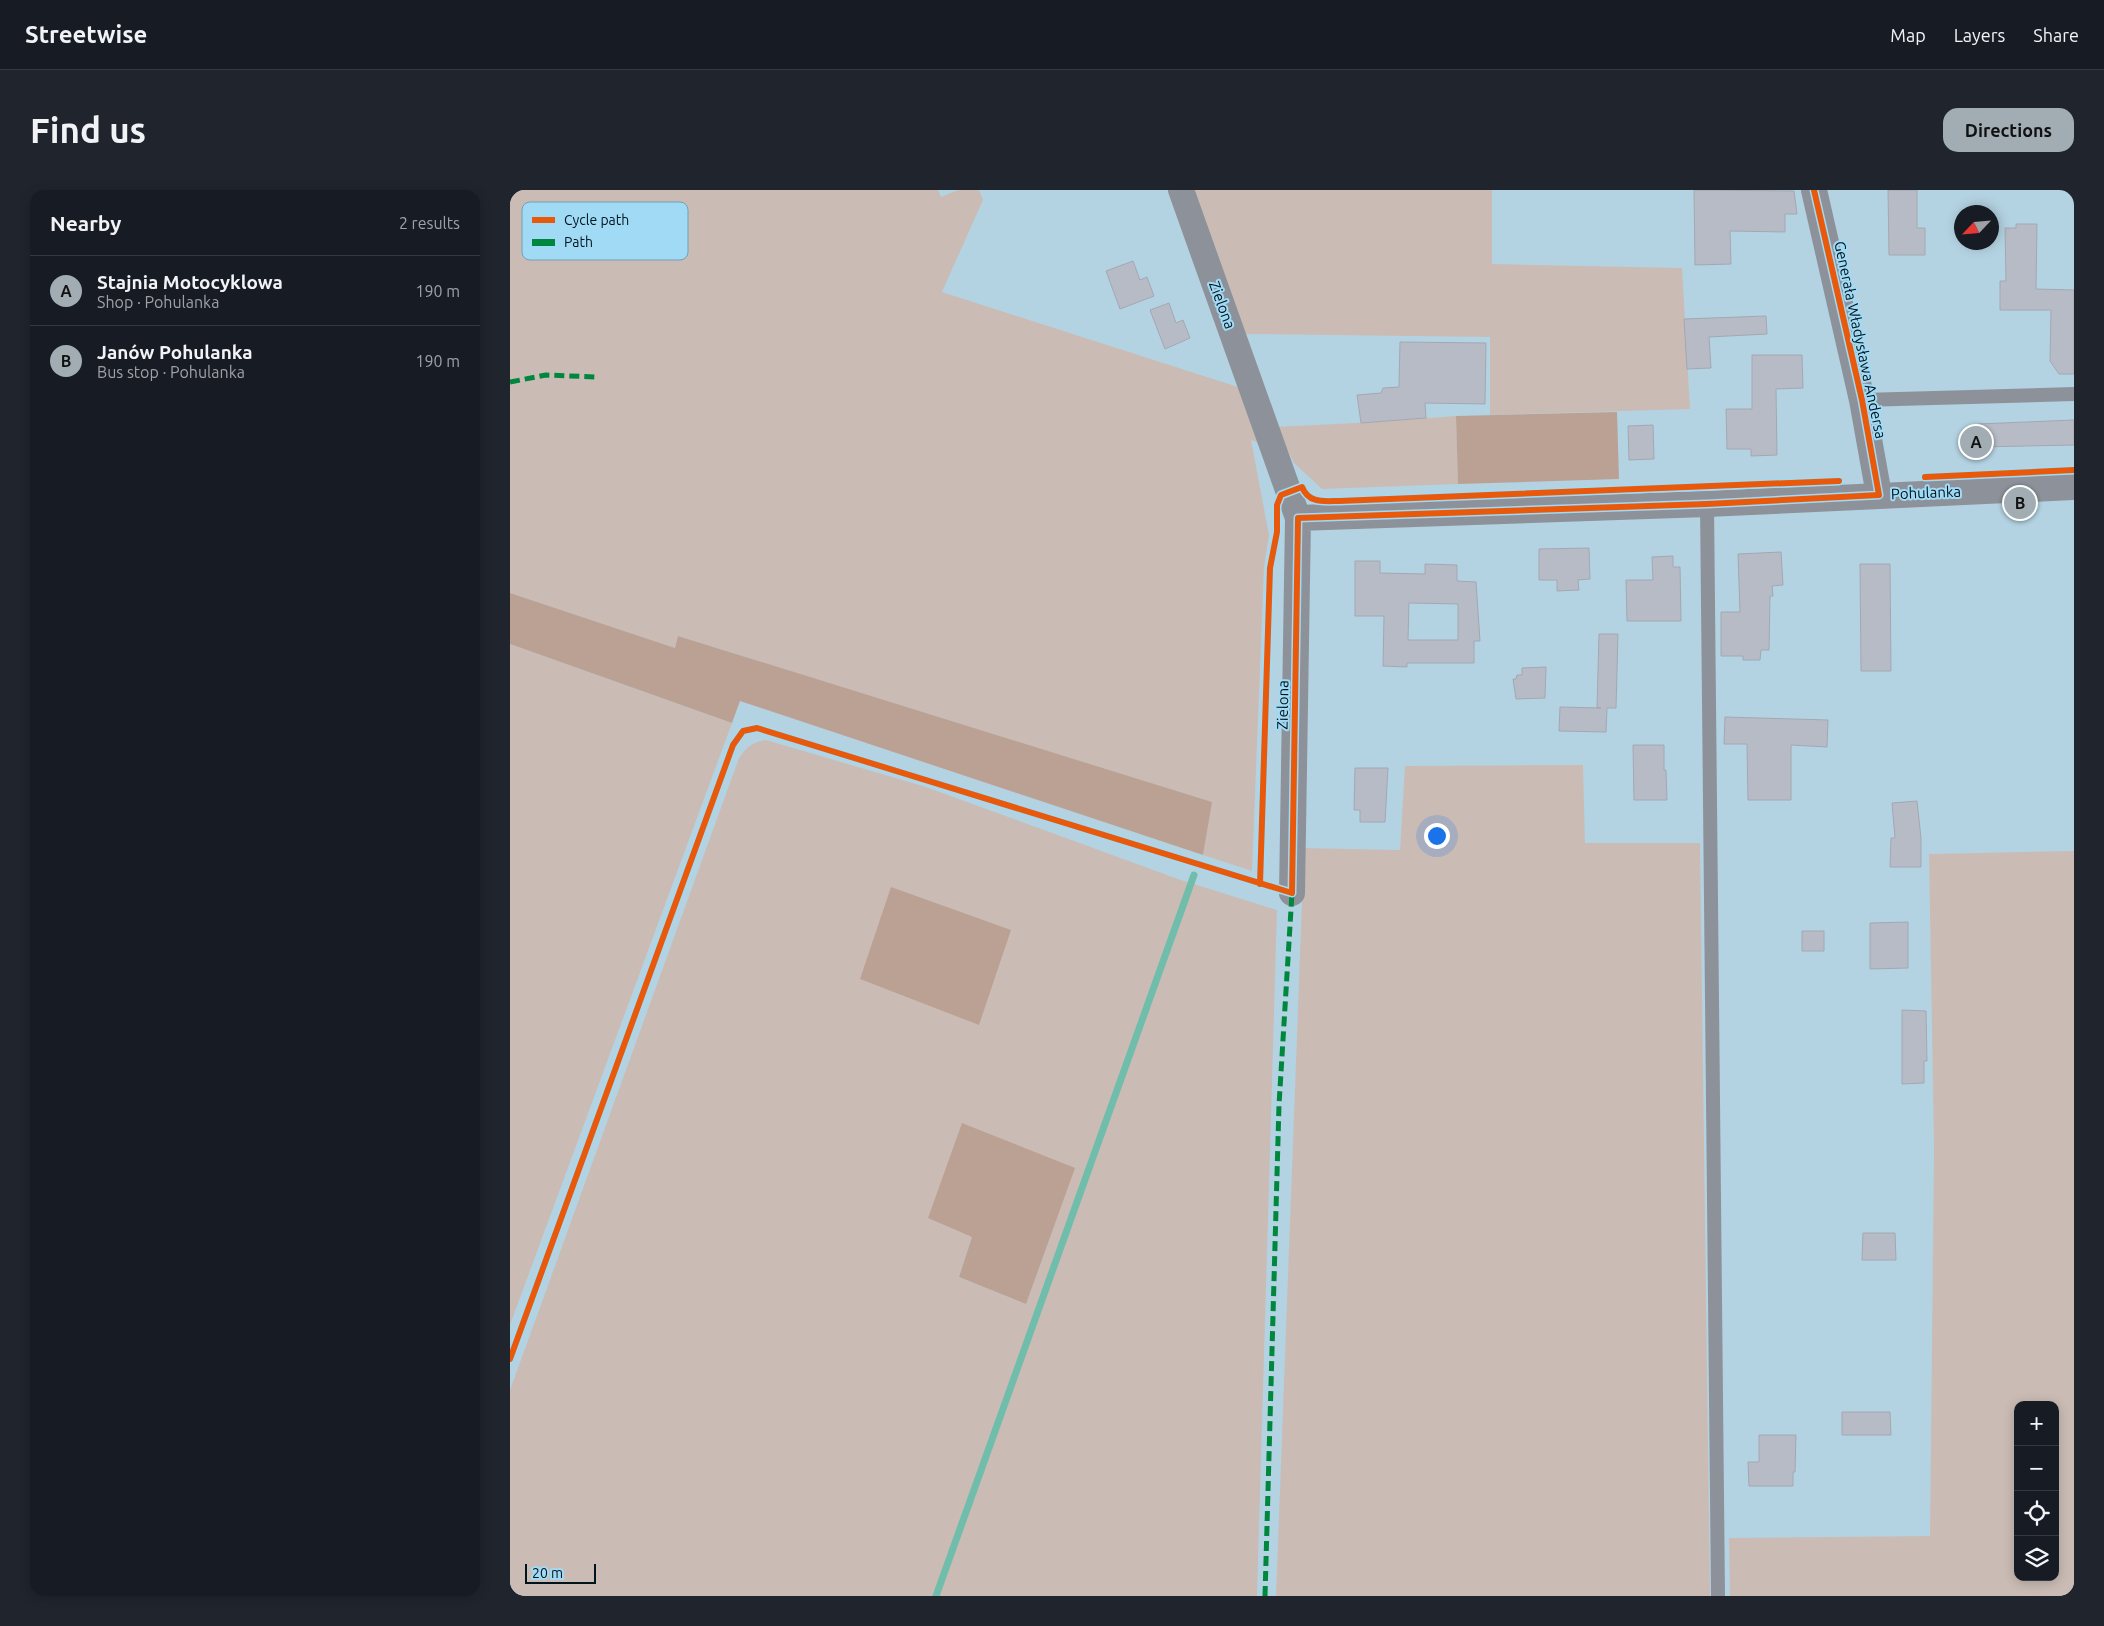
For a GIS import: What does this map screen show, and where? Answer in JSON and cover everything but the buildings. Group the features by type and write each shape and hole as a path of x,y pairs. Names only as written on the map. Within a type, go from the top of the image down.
{"street":[{"name":"Zielona","path":"1181,190 1298,518 1292,893"},
{"name":"Generała Władysława Andersa","path":"1814,190 1862,400 1879,495"},
{"name":"Pohulanka","path":"1298,518 1707,504 2074,487"}],"lane":[{"path":"1862,400 2074,394"},
{"path":"1707,504 1718,1596"}],"shaded area":[{"path":"510,190 938,190 941,197 958,190 979,190 983,200 942,292 1238,387 1262,444 1251,440 1269,535 1264,567 1252,871 1203,855 1211,802 678,636 675,648 510,593"},
{"path":"1190,190 1492,190 1492,264 1682,268 1690,409 1490,415 1490,337 1241,334"},
{"path":"1617,412 1619,479 1458,484 1456,416"},
{"path":"1456,416 1458,484 1322,489 1294,463 1275,427 1355,423"},
{"path":"510,593 675,648 678,636 1212,802 1203,855 740,701 732,723 510,644"},
{"path":"510,644 732,723 510,1325"},
{"path":"766,740 926,787 1178,879 1277,910 1257,1596 510,1596 510,1390 739,758 750,746","holes":["972,1237 1026,1304 959,1277"]},
{"path":"1583,765 1585,843 1700,843 1710,1596 1276,1596 1304,848 1400,850 1405,766"},
{"path":"2074,851 2074,1596 1730,1596 1729,1538 1930,1536 1934,1147 1929,854"},
{"path":"891,887 1011,930 979,1025 860,979"},
{"path":"962,1123 1075,1168 1026,1304 959,1277 972,1237 928,1218"}],"waterway":[{"path":"936,1596 1194,875"}],"marked path":[{"path":"510,382 546,375 595,377"},
{"path":"1265,1596 1279,1105 1292,893 1288,892"}],"cycle path":[{"path":"510,1359 733,745 743,731 757,728 1292,893 1298,518 1707,504 1879,495 1862,400 1814,190"},
{"path":"1925,477 2074,470"},
{"path":"1260,884 1270,568 1277,532 1277,505 1281,495 1302,487 1313,499 1328,501 1839,481"}],"place":[{"name":"Stajnia Motocyklowa","path":"1976,442"},
{"name":"Janów Pohulanka","path":"2020,503"}]}
